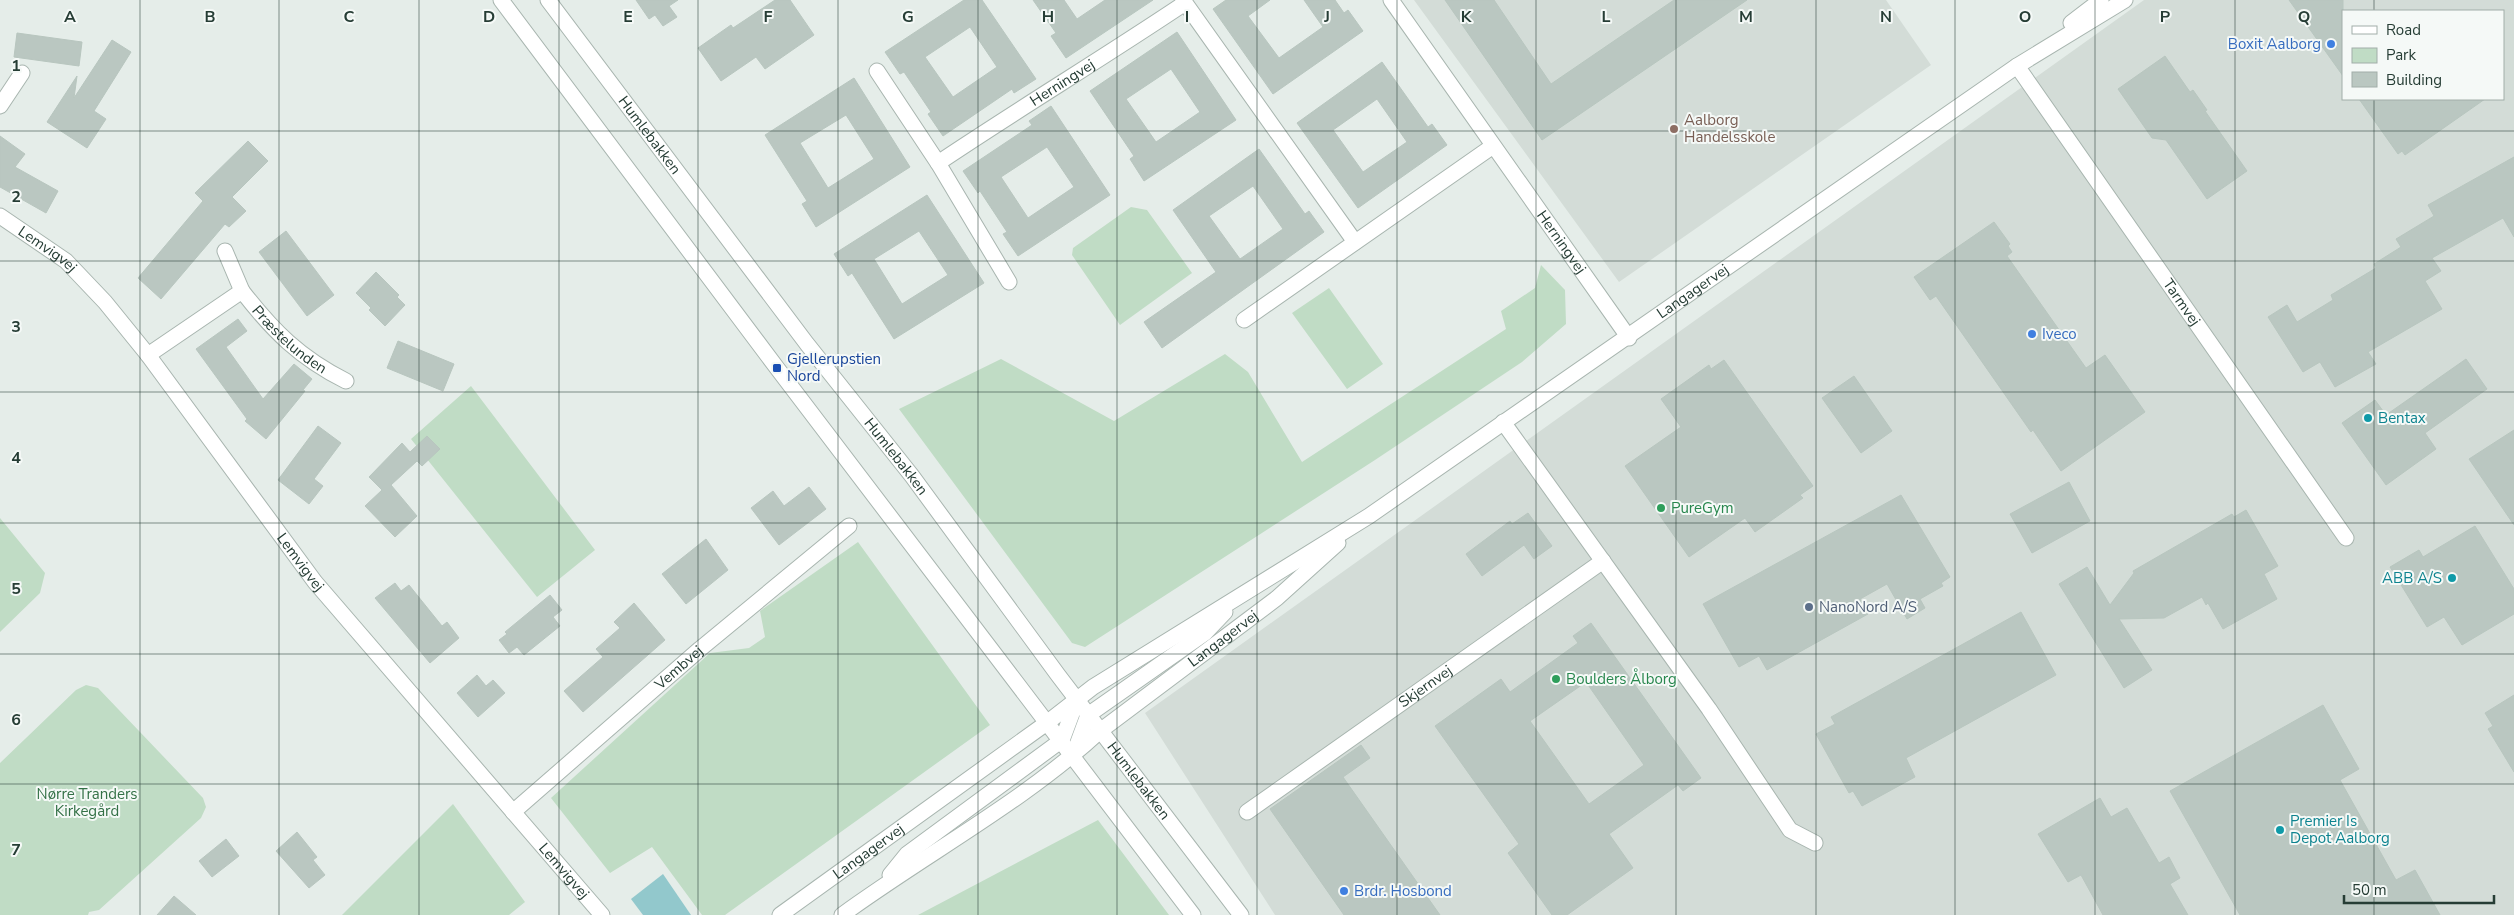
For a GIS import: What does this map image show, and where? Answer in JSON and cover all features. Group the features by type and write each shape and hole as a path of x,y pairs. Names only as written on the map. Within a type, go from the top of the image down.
{"street":[{"path":"501,0 789,384 1062,740 1193,915"},
{"name":"Humlebakken","path":"548,0 807,344 912,476 1088,715 1241,915"},
{"name":"Herningvej","path":"1391,0 1629,338"},
{"name":"Langagervej","path":"780,915 1048,722 1093,687 1369,516 1503,422 1629,338 2017,66 2101,0"},
{"name":"Langagervej","path":"2017,66 2125,0"},
{"name":"Herningvej","path":"938,163 1020,108 1075,76 1184,2 1354,242"},
{"name":"Tarmvej","path":"2017,66 2346,538"},
{"path":"877,71 938,163 1009,282"},
{"path":"0,106 22,73"},
{"path":"1244,320 1493,146"},
{"name":"Lemvigvej","path":"0,216 66,261 105,302 148,356 315,582 602,915"},
{"name":"Præstelunden","path":"225,251 242,291 268,325 294,350 346,381"},
{"name":"Præstelunden","path":"148,356 242,291"},
{"path":"1503,422 1604,561 1790,830 1815,843"},
{"name":"Langagervej","path":"842,915 879,888 1010,802 1073,756 1100,731 1277,598 1369,516"},
{"name":"Vembvej","path":"513,812 700,649 849,526"},
{"name":"Skjernvej","path":"1247,812 1604,561"},
{"name":"Langagervej","path":"1088,715 1205,632 1240,596"},
{"path":"1062,740 1077,700"},
{"path":"1073,756 1088,715"},
{"name":"Langagervej","path":"879,888 907,854 1062,740"}],"shaded area":[{"name":"Aalborg Handelsskole","path":"1414,0 1886,0 1931,65 1619,282"},
{"path":"2144,0 2514,0 2514,915 1275,915 1145,713"}],"green space":[{"path":"1131,207 1147,210 1192,273 1120,325 1072,255 1073,248"},
{"path":"1541,265 1565,290 1566,324 1522,362 1375,460 1085,647 1072,643 899,409 1001,359 1114,421 1225,354 1248,372 1302,462 1506,329 1501,311 1535,288"},
{"path":"1329,288 1383,364 1347,389 1292,313"},
{"path":"471,386 595,550 537,597 411,439"},
{"path":"0,518 45,573 40,593 0,632"},
{"path":"858,542 990,725 725,915 702,915 652,847 610,873 551,798 710,653 749,648 765,637 760,611"},
{"name":"Nørre Tranders Kirkegård","path":"86,685 98,688 203,798 206,807 201,818 99,910 89,912 88,915 0,915 0,763 76,690"},
{"path":"453,804 525,902 509,915 342,915"},
{"path":"1098,820 1169,915 918,915"}],"water":[{"path":"663,874 691,915 643,915 631,899"}],"building":[{"path":"636,0 678,0 669,6 677,17 663,26 655,15 649,19"},
{"path":"775,0 790,0 814,35 765,69 756,57 721,81 698,48 731,25 733,28"},
{"path":"964,0 982,0 1036,79 1014,93 1012,89 943,136 928,114 931,112 904,72 900,74 885,52","holes":["970,27 997,67 953,97 925,57"]},
{"path":"1033,0 1064,0 1077,19 1105,0 1153,0 1066,58 1051,36 1056,33"},
{"path":"1226,0 1270,0 1248,16 1279,58 1323,27 1304,0 1335,0 1344,13 1348,10 1363,31 1273,94 1213,9"},
{"path":"1445,0 1494,0 1551,84 1674,0 1747,0 1542,140"},
{"path":"2289,0 2343,0 2342,75"},
{"path":"1177,32 1236,120 1144,181 1130,159 1134,156 1090,91","holes":["1171,69 1200,112 1156,142 1126,99"]},
{"path":"17,33 82,42 79,66 14,57"},
{"path":"112,40 131,52 94,111 106,119 87,148 47,122 77,76 74,98"},
{"path":"2165,56 2190,92 2193,90 2207,110 2205,111 2247,171 2207,199 2166,140 2152,138 2118,89"},
{"path":"1382,62 1428,127 1432,124 1447,145 1358,208 1297,123","holes":["1377,99 1407,142 1363,172 1333,130"]},
{"path":"854,78 910,167 816,227 802,204 807,201 765,135","holes":["846,115 874,159 828,188 800,143"]},
{"path":"2360,100 2484,100 2405,155 2402,151 2398,154"},
{"path":"1051,106 1110,195 1018,256 1003,234 1007,232 980,191 978,193 963,171 1032,125 1029,121","holes":["1047,147 1074,187 1028,218 1001,177"]},
{"path":"0,136 25,154 15,167 58,191 46,213 0,187"},
{"path":"248,141 268,161 232,197 246,211 229,227 225,224 161,299 138,278 203,201 195,193"},
{"path":"1259,149 1305,214 1309,211 1324,232 1162,348 1144,322 1216,272 1173,210","holes":["1253,186 1283,229 1240,259 1209,216"]},
{"path":"2514,157 2514,237 2503,218 2432,258 2441,271 2425,281 2442,309 2368,352 2376,364 2335,387 2320,362 2303,372 2268,317 2287,305 2297,322 2333,300 2331,295 2376,268 2374,264 2401,247 2396,239 2434,216 2428,205"},
{"path":"927,195 984,283 894,339 852,273 848,276 834,254","holes":["919,231 948,275 902,304 874,259"]},
{"path":"1994,222 2010,244 2008,246 2012,252 2007,256 2086,368 2105,355 2145,412 2061,471 2033,430 2031,432 1936,296 1930,300 1914,277"},
{"path":"286,231 334,295 307,316 259,252"},
{"path":"376,272 399,295 397,297 405,305 385,326 356,293"},
{"path":"238,319 247,331 226,347 263,399 294,364 312,379 303,390 305,391 266,439 245,421 247,419 196,349"},
{"path":"398,341 454,364 443,391 387,368"},
{"name":"Bentax","path":"2466,359 2487,389 2425,433 2436,449 2386,485 2342,423 2375,400 2386,415"},
{"path":"1724,360 1813,486 1800,495 1803,498 1755,532 1745,518 1689,557 1625,466 1681,427 1661,399 1709,365 1711,369"},
{"path":"1854,376 1892,431 1861,453 1822,398"},
{"path":"318,426 341,443 314,479 323,486 309,504 278,480"},
{"path":"2514,430 2514,525 2469,459"},
{"path":"427,436 440,449 422,466 417,461 391,485 417,516 395,537 365,506 382,490 369,477 402,443 410,452"},
{"path":"2069,482 2090,521 2032,553 2010,514"},
{"path":"809,487 826,509 779,545 751,508 773,491 784,506"},
{"path":"1901,495 1950,577 1941,583 1943,586 1920,599 1925,608 1907,619 1887,584 1860,599 1868,614 1767,670 1759,656 1739,667 1703,604"},
{"path":"2246,510 2278,566 2264,574 2277,599 2223,629 2208,603 2206,605 2202,597 2164,618 2119,619 2152,670 2124,688 2059,584 2087,567 2110,605 2134,573 2133,571 2232,514 2234,517"},
{"path":"1528,513 1552,546 1534,559 1524,545 1482,576 1466,554 1510,521 1512,524"},
{"name":"ABB A/S","path":"2475,526 2514,589 2514,614 2462,645 2444,617 2427,627 2390,567 2419,550 2423,557"},
{"path":"706,539 728,570 686,604 662,574"},
{"path":"395,583 401,591 409,585 442,626 447,622 459,638 430,663 375,598"},
{"path":"550,595 562,610 553,617 560,626 524,655 517,647 509,653 499,640 507,634 505,632"},
{"path":"634,603 665,640 583,712 564,691 603,657 596,649 620,628 614,622"},
{"path":"2021,612 2056,675 1906,758 1915,777 1862,806 1853,791 1849,793 1816,734 1835,724 1831,717"},
{"path":"1591,623 1701,778 1683,791 1678,785 1609,834 1633,868 1567,915 1552,915 1508,853 1519,844 1435,726 1501,679 1510,692 1578,643 1573,636","holes":["1586,682 1644,765 1589,804 1530,721"]},
{"path":"477,675 486,686 493,680 505,693 478,717 457,693"},
{"path":"2514,695 2514,772 2488,729 2493,726 2485,713"},
{"name":"Premier Is Depot Aalborg","path":"2323,705 2359,769 2340,780 2396,880 2415,870 2440,915 2240,915 2170,791"},
{"path":"1361,745 1370,758 1343,777 1440,915 1344,915 1270,809"},
{"path":"2100,798 2111,817 2127,808 2159,863 2169,857 2180,878 2170,884 2188,915 2103,915 2081,875 2068,882 2038,834"},
{"path":"297,832 317,857 313,860 325,875 309,888 276,851"},
{"path":"226,839 239,856 212,877 199,861"},
{"path":"174,896 196,915 157,915"}],"place":[{"name":"Boxit Aalborg","path":"2331,44"},
{"name":"Aalborg Handelsskole","path":"1674,129"},
{"name":"Iveco","path":"2032,334"},
{"name":"Gjellerupstien Nord","path":"777,368"},
{"name":"Bentax","path":"2368,418"},
{"name":"PureGym","path":"1661,508"},
{"name":"ABB A/S","path":"2452,578"},
{"name":"NanoNord A/S","path":"1809,607"},
{"name":"Boulders Ålborg","path":"1556,679"},
{"name":"Premier Is Depot Aalborg","path":"2280,830"},
{"name":"Brdr. Hosbond","path":"1344,891"}]}
